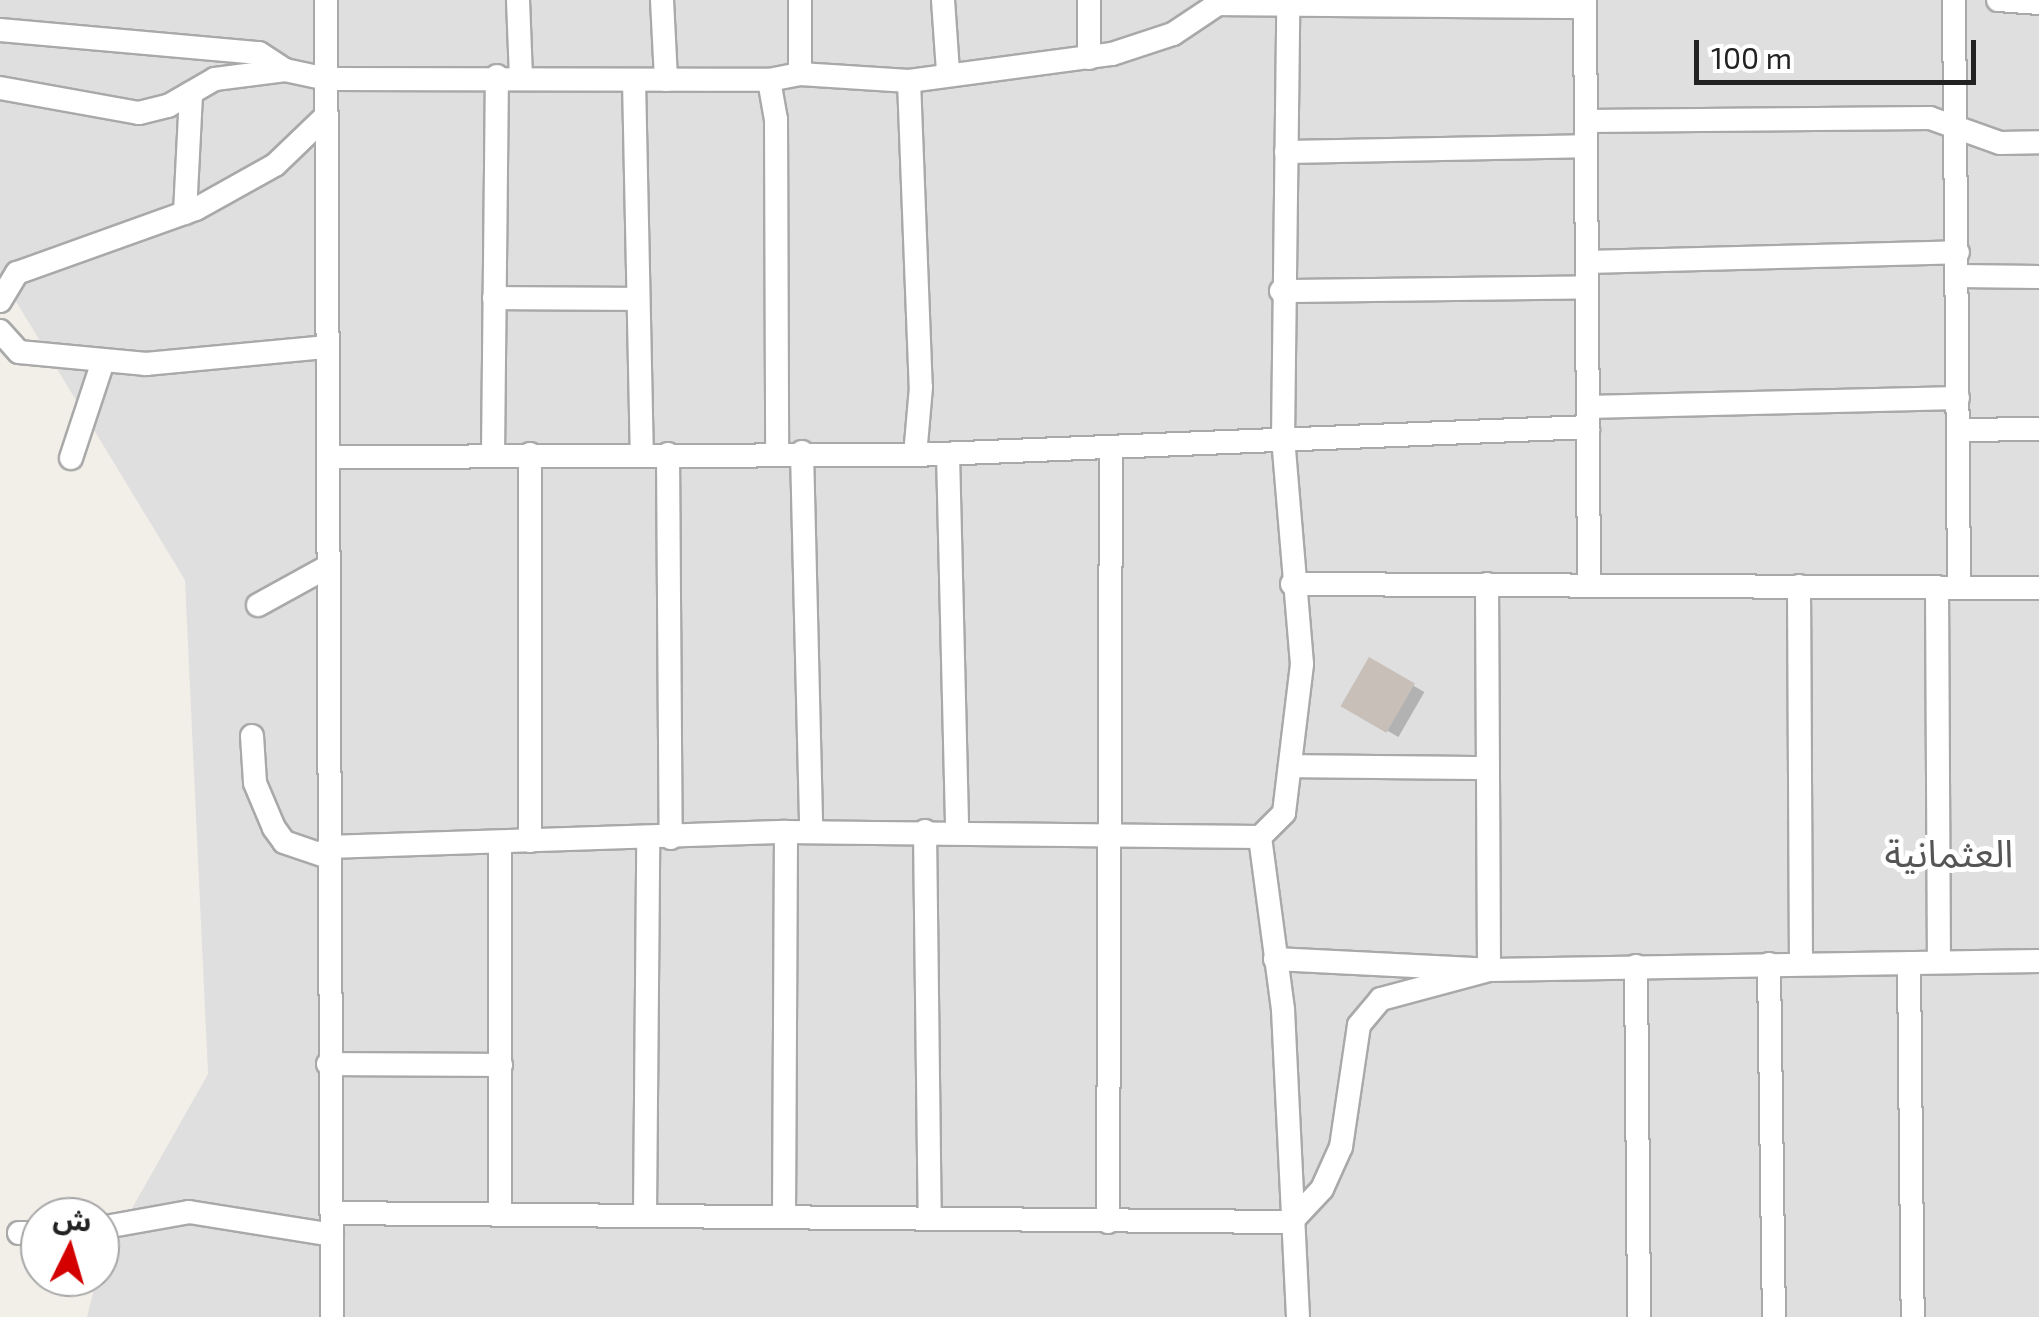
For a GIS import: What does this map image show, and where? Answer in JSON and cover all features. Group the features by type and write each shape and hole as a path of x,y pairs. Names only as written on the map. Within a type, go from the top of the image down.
{"street":[{"path":"326,0 332,1317"},
{"path":"518,0 521,77"},
{"path":"662,0 666,80"},
{"path":"800,0 800,74"},
{"path":"943,0 948,71"},
{"path":"1089,0 1090,58"},
{"path":"1939,962 1948,587 1958,430 1954,0"},
{"path":"1998,0 2039,3"},
{"path":"0,88 139,113 240,72 285,70 327,79 497,76 769,80 800,74 909,81 948,71 1090,58 1173,34 1223,2 1585,3 1589,584"},
{"path":"252,736 255,783 274,828 284,842 328,852 786,832 1110,831 1260,836 1284,813 1302,664 1292,584 1283,440 1281,291 1288,3"},
{"path":"0,30 259,52 285,70"},
{"path":"492,454 497,76"},
{"path":"634,80 642,454"},
{"path":"769,80 776,120 777,452"},
{"path":"909,81 921,387 915,456"},
{"path":"184,213 191,94"},
{"path":"0,301 17,273 184,213 275,165 327,115"},
{"path":"1586,121 1930,118 2000,143 2039,142"},
{"path":"1286,152 1586,146"},
{"path":"1586,262 1958,264 2039,277"},
{"path":"1281,291 1587,287"},
{"path":"494,298 638,299"},
{"path":"0,330 19,352 103,361 246,360 327,347"},
{"path":"71,458 103,361"},
{"path":"328,457 777,452 915,456 1283,440 1588,417 1958,398"},
{"path":"1958,430 2039,428"},
{"path":"1108,1222 1110,447"},
{"path":"802,452 811,832"},
{"path":"530,454 530,841"},
{"path":"645,1214 660,838 668,454"},
{"path":"948,454 957,831"},
{"path":"258,604 327,568"},
{"path":"1292,584 2039,588"},
{"path":"1487,584 1489,970"},
{"path":"1799,586 1801,964"},
{"path":"1291,766 1488,768"},
{"path":"925,831 930,1219"},
{"path":"784,1216 786,832"},
{"path":"1260,836 1275,960 1298,1317"},
{"path":"500,844 500,1211"},
{"path":"1275,960 1489,970 2039,961"},
{"path":"1909,963 1913,1317"},
{"path":"1769,964 1774,1317"},
{"path":"1636,966 1639,1317"},
{"path":"120,1224 189,1212 332,1224 500,1211 1291,1222 1322,1189 1342,1147 1359,1025 1381,999 1489,970"},
{"path":"328,1064 501,1065"}],"shaded area":[{"path":"0,0 2039,0 2039,1317 87,1317 92,1297 120,1297 120,1230 208,1074 185,580 0,275"}],"building":[{"path":"1369,657 1415,684 1386,733 1340,706"}],"district":[{"name":"العثمانية","path":"1949,853"}]}
